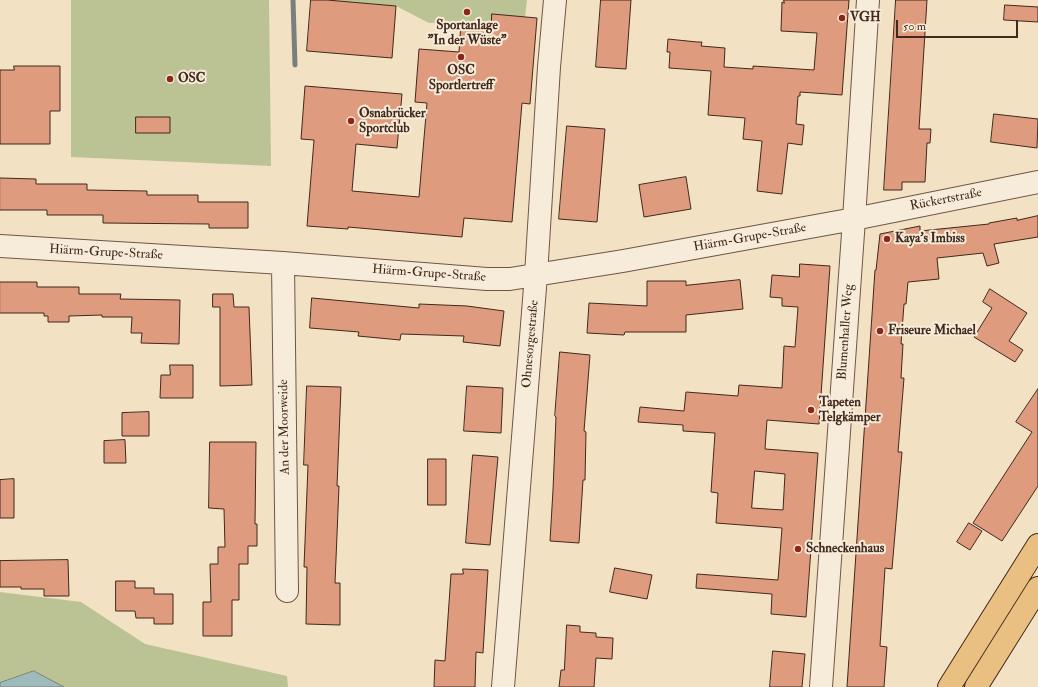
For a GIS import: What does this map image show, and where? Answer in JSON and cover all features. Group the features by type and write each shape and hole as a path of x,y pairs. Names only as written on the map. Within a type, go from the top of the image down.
{"main road":[{"path":"949,687 1038,544"},
{"path":"976,687 1038,588"}],"street":[{"name":"Ohnesorgestraße","path":"503,687 536,275 549,67 555,0"},
{"name":"Blumenhaller Weg","path":"821,687 868,0"},
{"name":"Rückertstraße","path":"854,218 1038,182"},
{"name":"Hiärm-Grupe-Straße","path":"0,246 283,263 487,279 510,279 623,261 854,218"},
{"name":"An der Moorweide","path":"283,263 287,591"}],"green space":[{"name":"OSC","path":"71,0 269,0 271,166 71,157"},
{"name":"Sportanlage \"In der Wüste\"","path":"327,0 527,0 525,17 491,24 461,22 429,23 396,6"},
{"path":"0,592 81,602 145,644 287,676 288,687 64,687 34,671 0,683"}],"water":[{"path":"34,671 64,687 0,687 0,683"}],"building":[{"path":"311,0 396,6 392,58 307,51"},
{"path":"601,0 631,0 626,69 596,67"},
{"path":"784,0 849,0 842,95 800,92 800,96 798,96 796,124 804,125 802,145 788,143 782,194 757,191 762,141 743,139 745,118 708,115 711,71 669,68 670,52 667,52 668,39 702,42 701,46 725,48 724,67 753,69 753,66 814,70 817,33 781,31 782,2 784,3"},
{"path":"896,0 927,0 919,129 931,129 930,143 927,143 925,182 902,182 902,190 884,190"},
{"path":"1005,5 1038,7 1038,22 1004,20"},
{"name":"Osnabrücker Sportclub","path":"492,14 537,18 530,104 522,103 512,222 464,218 462,237 348,227 348,229 307,226 314,140 301,139 305,86 402,94 397,148 356,144 352,191 419,197 427,103 415,102 419,49 459,52 461,22 491,24"},
{"path":"14,66 60,66 60,111 50,111 50,144 0,144 0,70 14,70"},
{"path":"994,114 1038,119 1037,148 991,142"},
{"path":"136,117 170,117 170,133 136,133"},
{"path":"567,126 605,129 597,222 559,219"},
{"path":"686,177 691,209 644,217 639,185"},
{"path":"0,178 36,179 36,184 87,184 87,190 147,191 147,195 198,195 198,202 248,202 248,228 209,228 209,224 103,223 103,215 47,215 47,210 0,210"},
{"path":"1038,216 1038,237 994,244 999,263 987,266 983,253 937,258 939,279 908,282 906,304 904,304 901,344 903,344 901,378 904,378 898,452 902,452 892,569 885,568 880,646 887,647 884,687 847,687 875,270 880,234 920,226 920,231 989,224 1017,218 1017,220"},
{"path":"800,264 830,266 819,424 767,420 765,449 818,453 806,617 771,614 772,594 696,588 697,574 778,580 782,528 716,523 718,493 711,492 715,433 683,431 683,425 638,422 640,407 684,411 686,392 738,396 739,385 782,388 784,346 795,347 798,307 782,306 782,298 770,297 772,275 799,277","holes":["755,471 785,474 783,510 752,508"]},
{"path":"740,280 743,309 686,315 686,332 625,332 624,335 587,333 589,303 647,306 647,281 686,281 686,285"},
{"path":"0,282 37,282 37,287 79,287 79,294 121,294 120,299 180,300 179,344 141,343 142,333 131,333 132,317 102,317 102,315 69,316 69,322 48,322 48,316 44,316 44,313 0,313"},
{"path":"990,289 1027,313 1009,341 1023,350 1015,362 974,337 992,308 983,302"},
{"path":"213,294 233,294 234,307 249,307 252,385 220,386 220,307 213,307"},
{"path":"312,298 419,308 419,304 467,306 504,311 500,346 463,342 464,336 401,334 400,340 358,336 359,332 310,328"},
{"path":"560,352 590,355 584,431 586,432 585,480 583,480 579,543 550,541 555,416"},
{"path":"170,365 193,365 193,398 160,398 161,375 170,375"},
{"path":"307,386 341,387 335,583 340,583 340,625 306,624 307,567 304,567 308,465 304,465"},
{"path":"467,386 503,388 501,433 464,431"},
{"path":"1038,389 1038,486 1002,541 973,523 1032,432 1016,422"},
{"path":"149,412 149,436 122,436 122,413"},
{"path":"125,440 126,463 104,463 104,441"},
{"path":"210,442 256,442 255,524 257,524 257,546 248,546 248,564 239,564 239,600 232,600 232,636 203,636 203,602 211,602 210,564 218,564 218,547 225,547 224,509 209,508"},
{"path":"473,455 498,457 490,545 466,543"},
{"path":"428,459 446,459 446,505 428,505"},
{"path":"14,479 14,518 0,518 0,480"},
{"path":"969,523 982,531 970,550 957,542"},
{"path":"68,560 69,596 44,596 44,589 0,587 0,561"},
{"path":"615,568 652,575 647,599 610,592"},
{"path":"463,569 488,570 483,653 476,652 475,687 434,687 435,660 445,661 451,574 463,574"},
{"path":"116,581 135,581 135,588 154,588 154,594 173,594 173,624 154,624 154,618 136,618 135,611 116,611"},
{"path":"567,625 580,626 580,632 596,633 596,637 613,638 612,659 596,658 594,687 559,687 561,670 564,670"},
{"path":"773,651 805,654 802,687 770,687"}],"waterway":[{"path":"293,0 295,65"}],"place":[{"name":"Sportanlage \"In der Wüste\"","path":"467,12"},
{"name":"VGH","path":"842,18"},
{"name":"OSC Sportlertreff","path":"461,57"},
{"name":"OSC","path":"170,79"},
{"name":"Osnabrücker Sportclub","path":"351,121"},
{"name":"Kaya's Imbiss","path":"887,239"},
{"name":"Friseure Michael","path":"880,331"},
{"name":"Tapeten Telgkämper","path":"811,410"},
{"name":"Schneckenhaus","path":"798,549"}]}
